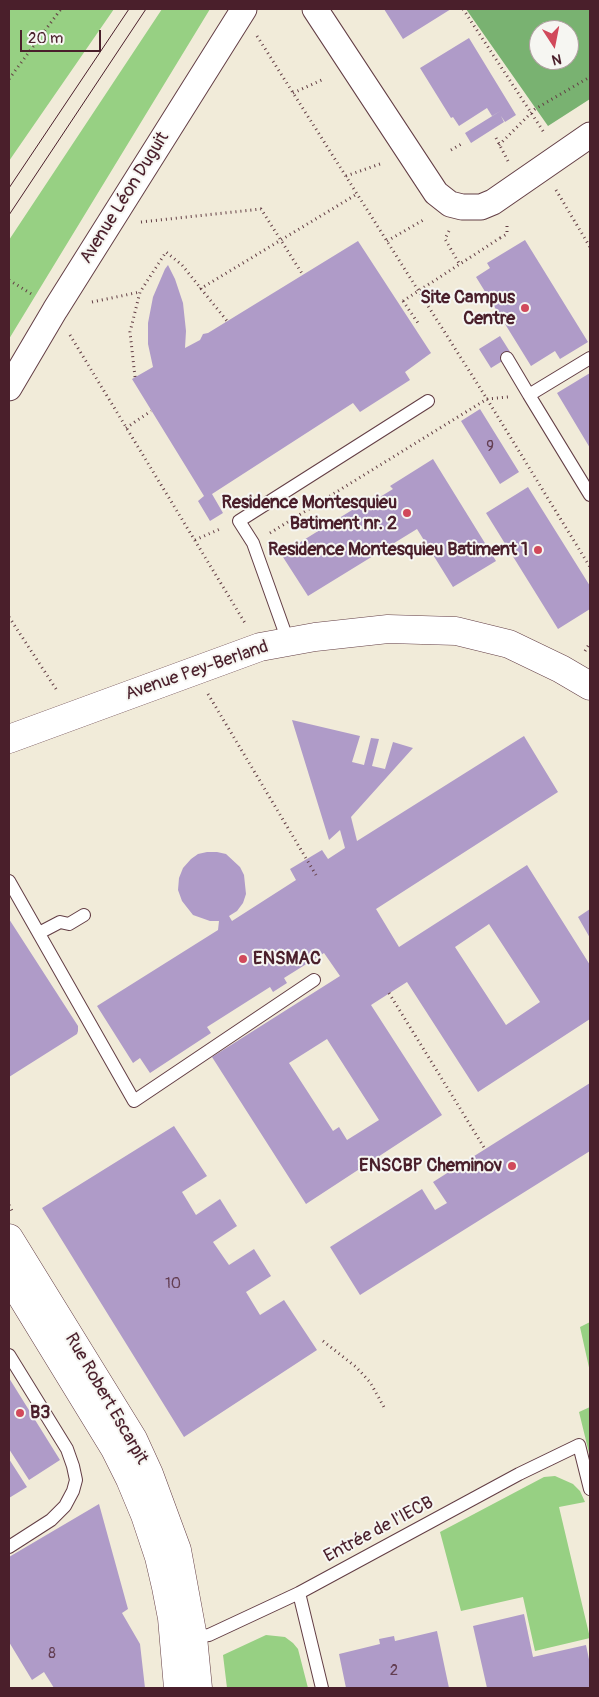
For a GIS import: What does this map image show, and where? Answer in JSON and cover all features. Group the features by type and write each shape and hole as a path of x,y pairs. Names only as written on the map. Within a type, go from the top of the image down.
{"street":[{"path":"315,9 436,193 450,204 462,207 481,207 493,202 590,134"},
{"name":"Avenue Léon Duguit","path":"9,388 55,310 243,10"},
{"name":"Avenue Pey-Berland","path":"9,739 260,647 288,641 388,629 456,631 509,644 561,669 590,686"},
{"name":"Rue Robert Escarpit","path":"9,1238 133,1439 149,1474 177,1550 193,1638 198,1688"},
{"name":"Rue Robert Escarpit","path":"9,1276 116,1449 145,1515 159,1556 172,1618 178,1688"}],"lane":[{"path":"508,358 590,495"},
{"path":"529,395 590,358"},
{"path":"288,641 253,543 239,521 428,401"},
{"path":"9,881 134,1101 314,980"},
{"path":"39,933 60,922 69,924 84,915"},
{"path":"9,1355 67,1449 76,1480 73,1491 65,1506 51,1520 9,1547"},
{"name":"Entrée de l'IECB","path":"193,1638 209,1635 299,1593 519,1474 579,1445 590,1489"},
{"path":"299,1593 322,1688"}],"path":[{"path":"9,79 61,9"},
{"path":"463,9 554,147 563,153"},
{"path":"243,10 590,567"},
{"path":"499,145 531,113 590,76"},
{"path":"293,93 324,79"},
{"path":"496,138 510,166"},
{"path":"451,150 463,143"},
{"path":"346,176 380,164"},
{"path":"552,184 590,247"},
{"path":"200,288 357,194"},
{"path":"387,241 450,204"},
{"path":"108,226 261,209 302,275"},
{"path":"418,323 403,301 460,266 500,238"},
{"path":"445,239 460,266"},
{"path":"135,377 130,332 140,292 166,252 182,265 227,321"},
{"path":"140,292 55,310 260,647"},
{"path":"275,530 487,399"},
{"path":"126,428 152,411"},
{"path":"195,540 239,521"},
{"path":"9,617 72,715"},
{"path":"194,670 316,875"},
{"path":"389,993 485,1149"},
{"path":"323,1341 356,1367 370,1382 385,1409"}],"green space":[{"path":"9,9 114,9 9,161"},
{"path":"162,9 210,9 9,339 9,240"},
{"path":"466,9 590,9 590,99 548,126"},
{"path":"590,1322 590,1372 580,1327"},
{"path":"590,1407 590,1457 579,1412"},
{"path":"555,1476 573,1484 580,1491 585,1502 559,1507 590,1638 535,1651 523,1597 461,1611 440,1532 544,1477"},
{"path":"266,1635 285,1637 298,1649 308,1688 227,1688 223,1655"}],"building":[{"path":"384,9 451,9 403,39"},
{"path":"469,38 516,115 505,122 501,116 504,122 471,143 465,133 502,110 492,116 487,108 459,126 453,117 451,118 420,68"},
{"name":"Site Campus Centre","path":"525,240 588,342 560,359 555,351 531,366 476,277 490,268 487,263"},
{"path":"358,241 431,353 405,372 410,380 360,412 353,403 212,494 223,513 210,521 198,501 204,496 132,379 153,367 148,344 148,323 153,297 165,269 168,265 183,303 186,331 185,348 200,340 203,334 208,333"},
{"path":"500,336 512,355 491,368 479,349"},
{"path":"590,373 590,448 557,393"},
{"path":"480,409 519,472 500,484 461,421"},
{"name":"Residence Montesquieu Batiment nr. 2","path":"433,459 496,561 453,587 417,529 308,596 281,554 378,494 380,497 393,489 390,486"},
{"name":"Residence Montesquieu Batiment 1","path":"528,487 590,586 590,609 558,629 486,513"},
{"name":"ENSMAC","path":"292,720 360,736 352,762 364,765 371,738 379,739 372,766 385,769 393,742 413,748 351,817 357,841 524,736 558,792 376,909 399,947 527,865 590,965 590,1019 478,1092 407,982 371,1005 442,1115 306,1204 212,1057 340,976 324,953 284,978 287,983 273,992 270,987 207,1027 211,1033 150,1073 140,1058 133,1063 97,1006 218,930 219,921 210,921 193,915 182,901 178,890 179,878 183,868 191,859 198,854 217,852 226,854 240,867 244,875 246,894 243,903 237,911 229,916 232,921 296,880 290,869 322,850 328,859 345,848 340,830 329,840","holes":["489,924 540,1002 506,1025 455,947","327,1039 379,1120 347,1140 339,1127 333,1131 289,1063"]},
{"path":"590,909 590,938 578,917"},
{"path":"9,919 78,1026 78,1031 77,1034 9,1077"},
{"name":"ENSCBP Cheminov","path":"590,1083 590,1151 360,1295 330,1247 422,1189 435,1210 447,1203 433,1182"},
{"path":"174,1126 207,1176 182,1192 196,1215 220,1199 237,1226 213,1242 229,1265 254,1249 271,1276 246,1292 260,1315 284,1300 317,1350 184,1437 42,1208"},
{"name":"B3","path":"9,1378 60,1460 29,1480 9,1449"},
{"name":"B3","path":"9,1459 27,1487 9,1498"},
{"path":"99,1504 128,1609 122,1613 140,1644 145,1688 54,1688 44,1672 32,1680 9,1642 9,1557"},
{"path":"524,1614 533,1657 586,1645 590,1664 590,1688 487,1688 473,1626"},
{"path":"437,1631 449,1688 346,1688 339,1654 380,1644 379,1639 394,1636 395,1641"}],"tram line":[{"path":"9,188 129,9"},
{"path":"9,215 146,9"}],"place":[{"name":"Site Campus Centre","path":"525,308"},
{"name":"Residence Montesquieu Batiment nr. 2","path":"407,513"},
{"name":"Residence Montesquieu Batiment 1","path":"538,550"},
{"name":"ENSMAC","path":"243,959"},
{"name":"ENSCBP Cheminov","path":"512,1166"},
{"name":"B3","path":"20,1413"}]}
